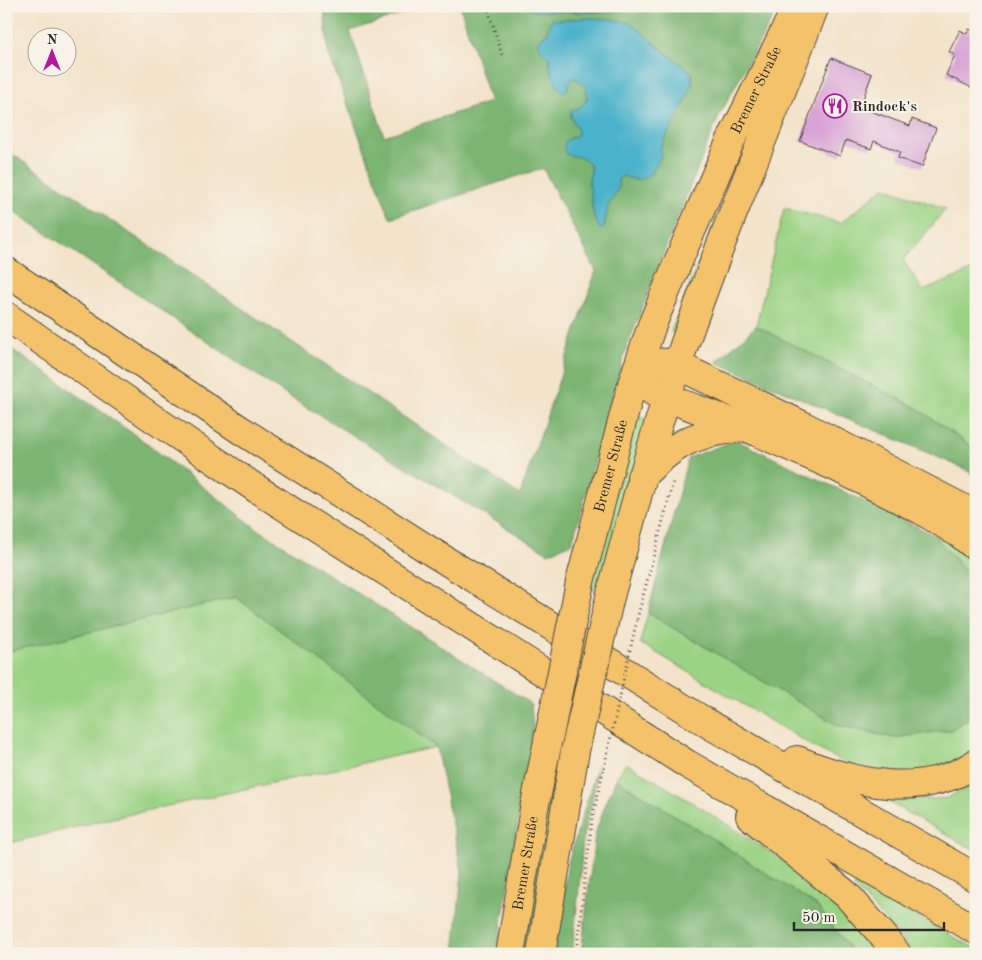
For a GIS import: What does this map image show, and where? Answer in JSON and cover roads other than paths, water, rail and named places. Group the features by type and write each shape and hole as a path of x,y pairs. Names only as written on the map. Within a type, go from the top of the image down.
{"main road":[{"name":"Bremer Straße","path":"510,954 534,809 580,582 632,384 652,324 730,142 797,6"},
{"name":"Bremer Straße","path":"541,954 575,751 609,601 641,477 677,366 713,265 815,6"},
{"path":"6,270 239,430 432,552 712,726 976,878"},
{"path":"6,316 257,489 687,764 976,930"},
{"path":"976,515 802,425 677,366 661,362 637,369 647,388 657,394 748,428 838,468 921,510 960,534 976,547"},
{"path":"641,477 658,460 690,439 714,432 748,428"},
{"path":"712,726 818,769 848,778 877,783 900,786 925,783 950,776 976,763"},
{"path":"687,764 847,895 897,954"}],"water":[{"path":"523,6 630,6 623,10 598,12 535,11"},
{"path":"610,19 631,23 664,52 692,73 692,84 685,102 660,148 661,156 657,164 645,178 634,179 623,176 618,179 618,188 608,206 604,227 600,229 593,208 589,182 590,165 584,159 566,154 564,148 565,141 578,135 571,111 582,106 585,102 587,98 586,89 581,82 573,78 567,90 563,93 553,77 550,59 541,51 539,46 541,38 547,34 551,20"}],"place":[{"name":"Rindock's","path":"835,106"}]}
